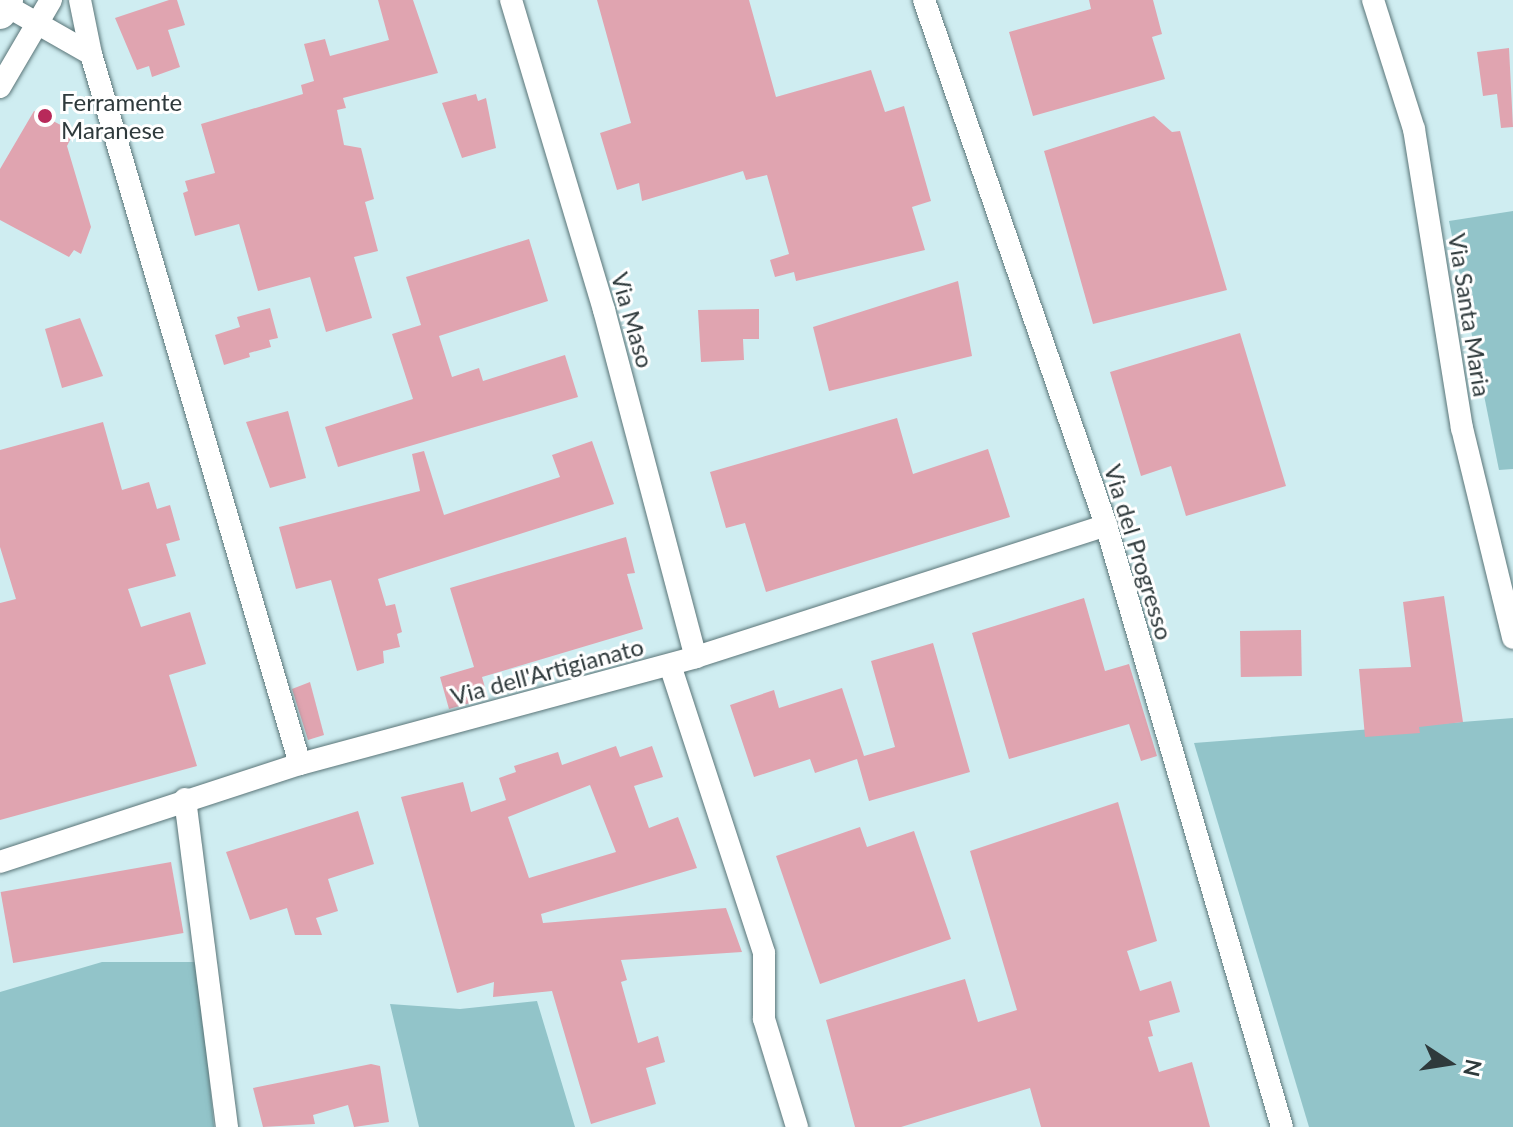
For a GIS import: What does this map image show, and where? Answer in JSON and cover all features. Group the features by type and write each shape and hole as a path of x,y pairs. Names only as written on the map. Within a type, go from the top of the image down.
{"street":[{"path":"0,87 51,0"},
{"path":"80,0 91,54 300,764"},
{"name":"Via Maso","path":"511,0 604,310 696,657"},
{"name":"Via del Progresso","path":"924,0 1106,525 1282,1127"},
{"name":"Via Santa Maria","path":"1373,0 1414,129 1462,428 1513,638"},
{"path":"4,6 38,22 91,54"},
{"name":"Via dell'Artigianato","path":"0,862 185,799 300,764 670,665 1106,525"},
{"path":"670,665 764,953 764,1019 797,1127"},
{"path":"185,799 227,1127"}],"shaded area":[{"path":"1513,211 1513,469 1499,470 1449,221"},
{"path":"1513,718 1513,1127 1309,1127 1194,743"},
{"path":"102,962 198,962 214,1127 0,1127 0,992"},
{"path":"537,1001 575,1127 419,1127 390,1004 460,1009"}],"building":[{"path":"177,0 185,25 168,30 180,67 152,77 149,66 137,70 115,18"},
{"path":"378,0 413,0 438,73 343,98 346,108 337,110 344,145 361,148 374,199 365,202 378,251 354,257 372,318 326,332 310,277 258,291 239,224 195,236 183,193 188,191 185,181 215,173 201,124 303,94 301,85 314,81 304,44 325,39 330,56 389,40"},
{"path":"597,0 749,0 776,97 871,70 885,112 904,106 931,201 912,207 925,250 796,281 794,272 775,277 770,260 789,254 767,175 746,180 743,171 642,201 639,183 617,190 600,133 631,123"},
{"path":"1089,0 1153,0 1162,34 1152,37 1165,79 1033,116 1009,32 1091,9"},
{"path":"1509,48 1513,127 1501,128 1497,94 1483,96 1477,52"},
{"path":"476,94 478,101 486,98 496,148 462,158 442,103"},
{"path":"34,111 74,132 67,146 91,227 81,254 74,250 69,257 0,220 0,169"},
{"path":"1154,116 1172,132 1180,131 1227,290 1093,324 1044,151"},
{"path":"529,239 548,301 439,336 452,377 479,368 483,381 565,355 578,397 338,467 325,427 413,399 392,334 421,325 406,277"},
{"path":"958,281 972,356 829,391 813,327"},
{"path":"270,308 278,338 269,340 271,347 224,365 215,335 240,327 237,317"},
{"path":"759,309 759,339 743,339 744,360 701,362 698,310"},
{"path":"80,318 103,376 62,388 45,329"},
{"path":"1240,333 1286,486 1186,516 1171,466 1141,476 1110,372"},
{"path":"288,411 306,478 270,488 246,422"},
{"path":"897,418 913,474 988,449 1010,517 766,592 745,523 726,528 710,472"},
{"path":"103,422 122,490 149,482 157,509 170,505 180,540 166,544 176,576 128,589 141,627 190,612 206,664 169,675 197,766 0,820 0,603 16,599 0,547 0,450"},
{"path":"592,441 614,504 378,579 386,606 395,604 402,632 397,634 400,647 383,651 384,663 357,671 331,580 296,589 279,527 420,491 412,454 424,451 444,515 560,477 552,455"},
{"path":"626,537 635,573 627,574 643,629 482,677 488,698 449,709 440,677 474,667 450,588"},
{"path":"1444,596 1463,722 1419,727 1420,733 1365,737 1359,669 1411,667 1403,602"},
{"path":"1084,598 1105,671 1129,664 1157,756 1141,761 1129,724 1009,759 972,633"},
{"path":"1301,630 1302,676 1241,677 1240,631"},
{"path":"933,643 970,772 869,801 857,759 815,773 810,759 754,777 730,705 774,690 779,708 842,688 864,756 895,747 871,661"},
{"path":"310,682 324,735 308,740 292,689"},
{"path":"616,746 620,757 652,746 663,777 634,786 649,828 678,817 697,868 541,914 543,923 726,908 742,952 621,960 627,980 621,982 638,1043 658,1036 665,1062 646,1068 656,1104 591,1124 552,991 493,997 494,982 457,993 401,797 463,782 471,812 506,800 499,778 516,772 514,766 558,752 562,765","holes":["590,785 616,852 529,878 508,817"]},
{"path":"1118,802 1157,941 1127,951 1140,991 1171,981 1180,1012 1149,1021 1153,1036 1148,1037 1159,1072 1192,1062 1210,1127 1041,1127 1030,1088 901,1127 855,1127 826,1020 965,979 978,1022 1017,1010 970,851"},
{"path":"358,811 374,864 328,879 338,911 316,918 322,935 295,935 287,908 250,920 226,852"},
{"path":"860,827 867,847 914,831 951,939 820,984 776,856"},
{"path":"171,862 184,933 13,963 1,892"},
{"path":"371,1064 380,1066 389,1122 354,1127 348,1105 313,1115 315,1124 263,1127 253,1088"}],"place":[{"name":"Ferramente Maranese","path":"45,116"}]}
